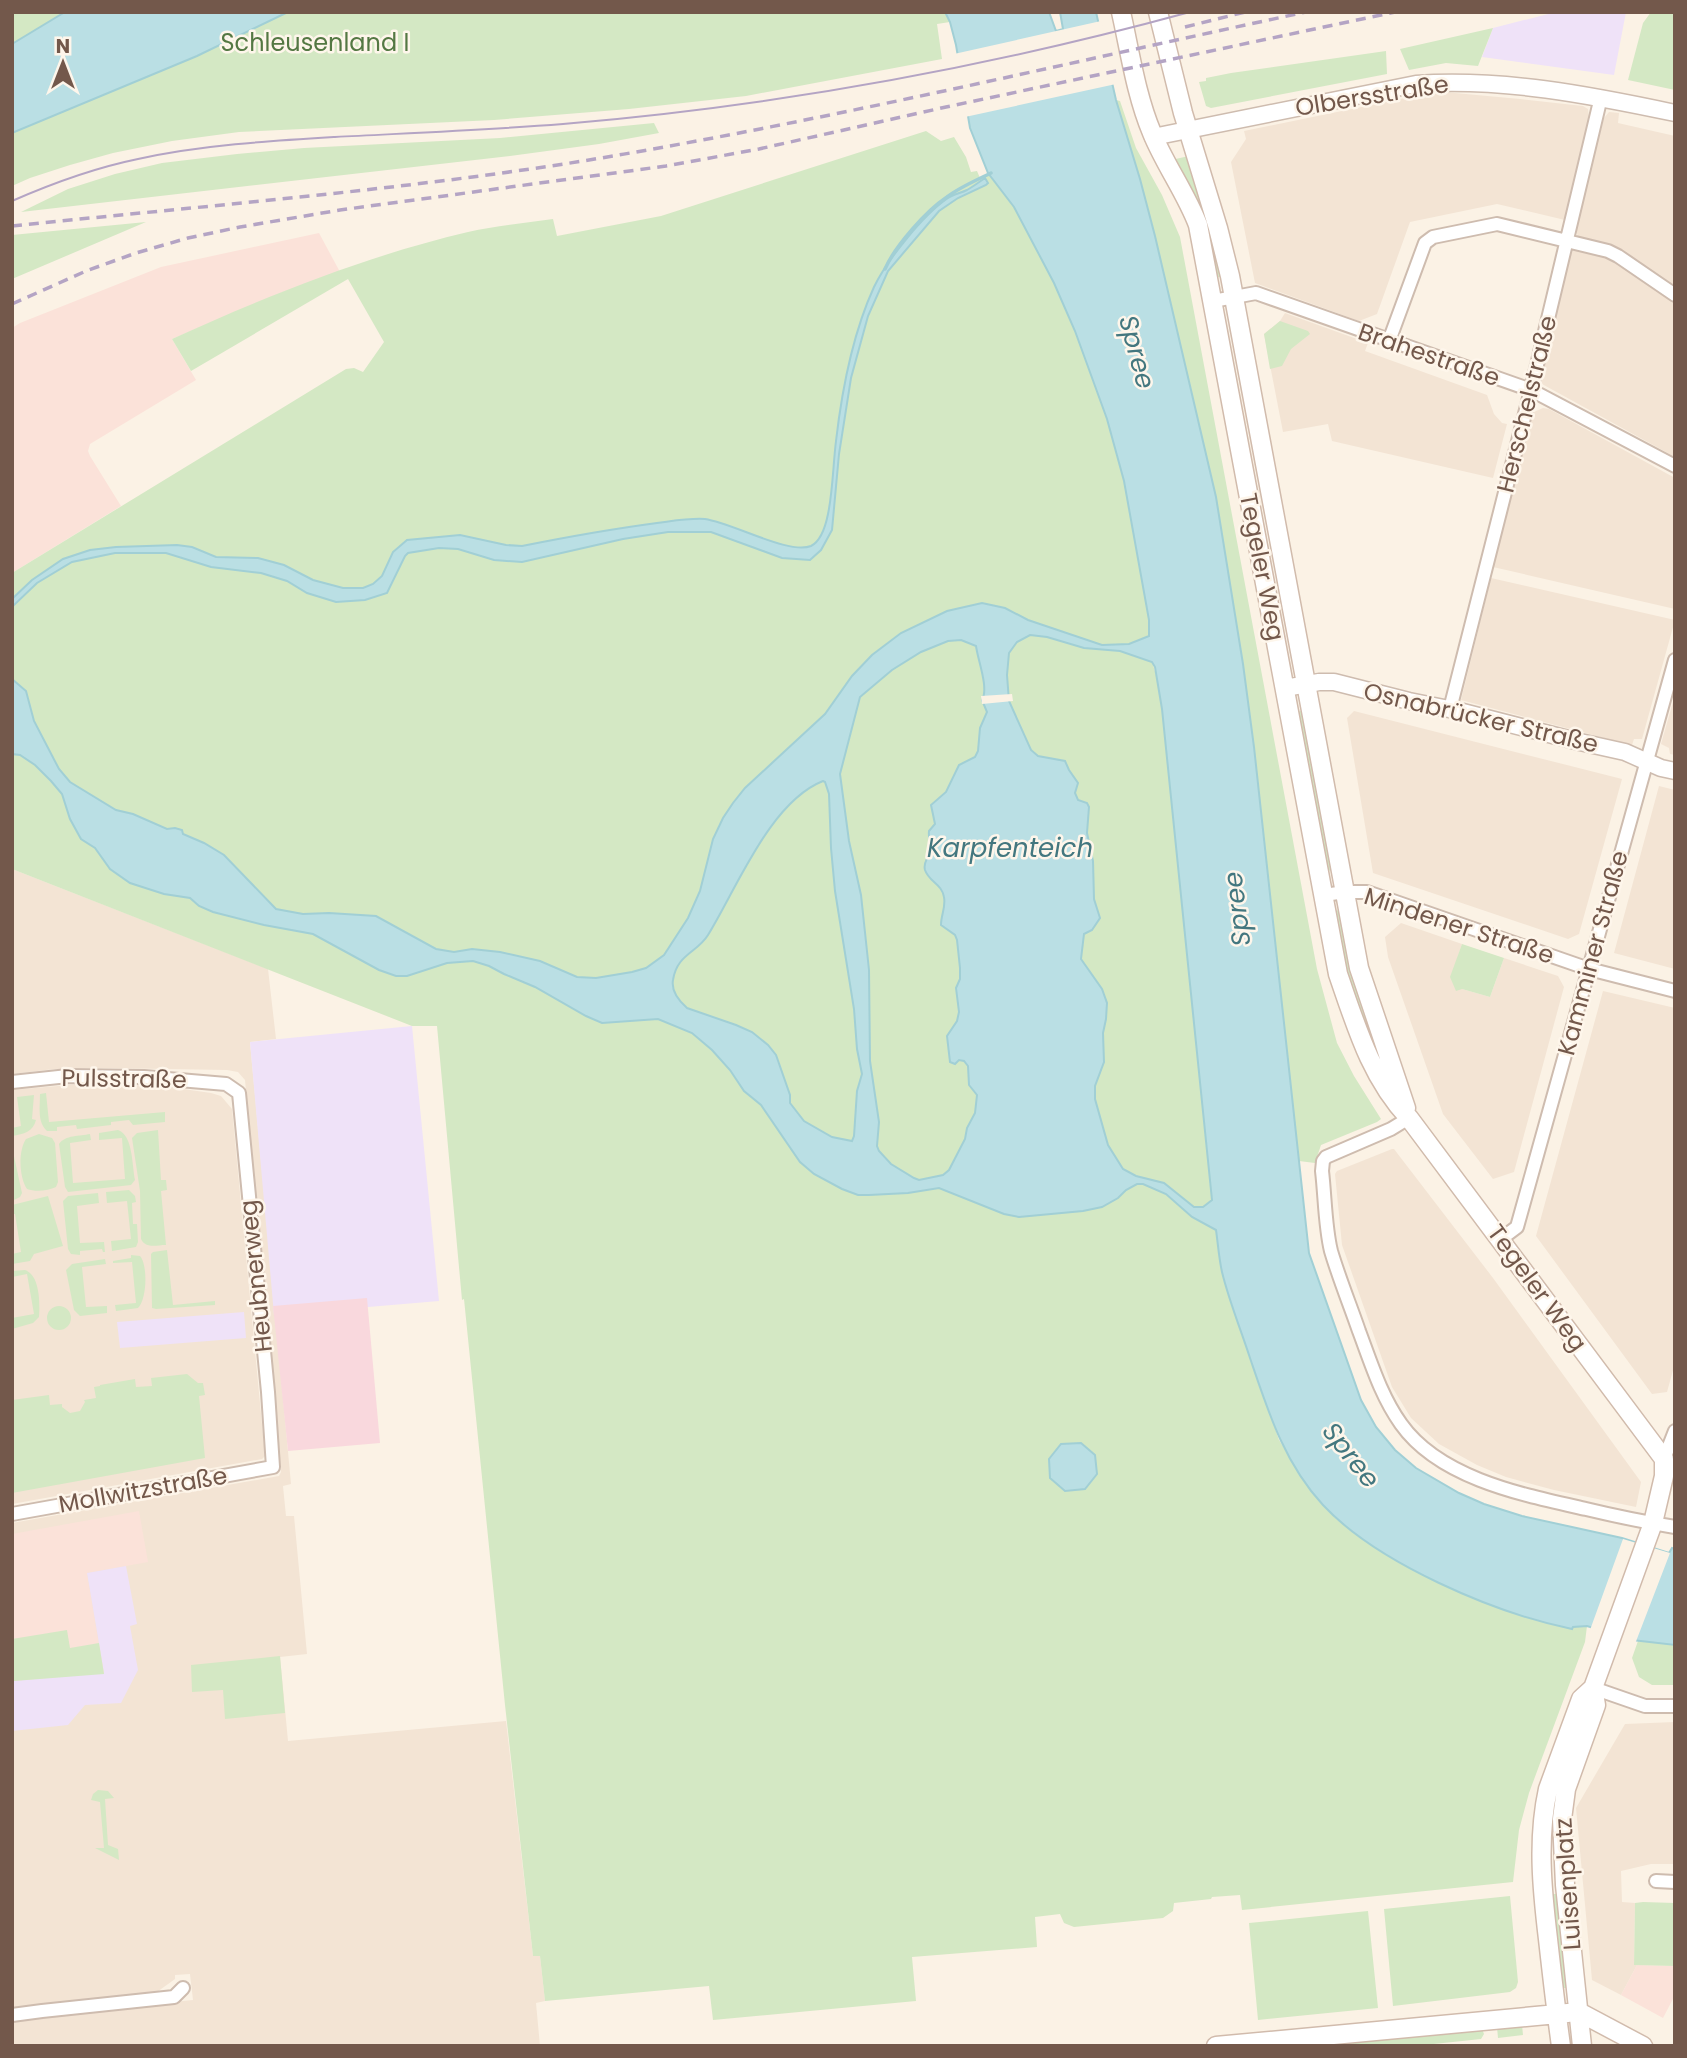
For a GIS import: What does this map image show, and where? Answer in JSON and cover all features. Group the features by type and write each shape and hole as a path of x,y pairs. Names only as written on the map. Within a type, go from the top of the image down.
{"main road":[{"name":"Tegeler Weg","path":"1121,12 1140,97 1153,137 1187,198 1198,225 1338,974 1358,1032 1377,1076 1396,1105 1409,1118 1669,1459"},
{"name":"Tegeler Weg","path":"1158,12 1172,73 1218,228 1234,297 1359,968 1409,1118"},
{"path":"1593,1688 1654,1523 1669,1459"},
{"name":"Luisenplatz","path":"1582,2046 1565,1885 1562,1819 1566,1789 1596,1705 1593,1688"},
{"name":"Luisenplatz","path":"1557,2045 1542,1887 1542,1820 1548,1789 1581,1699 1593,1688"},
{"path":"1216,2046 1578,2012 1643,2046"}],"street":[{"name":"Olbersstraße","path":"1153,137 1416,84 1450,81 1601,97 1675,113"},
{"name":"Herschelstraße","path":"1450,709 1531,390 1601,97"},
{"path":"1389,341 1421,252 1429,240 1497,224 1608,251 1675,295"},
{"name":"Brahestraße","path":"1213,302 1256,293 1531,390 1675,466"},
{"name":"Kamminer Straße","path":"1501,1239 1517,1227 1675,660"},
{"name":"Osnabrücker Straße","path":"1285,688 1334,682 1625,752 1661,768 1675,771"},
{"name":"Mindener Straße","path":"1324,895 1367,892 1589,969 1675,991"},
{"name":"Pulsstraße","path":"12,1082 108,1075 188,1080 226,1084 234,1088"},
{"name":"Heubnerweg","path":"234,1088 239,1093 273,1467"},
{"path":"1409,1118 1391,1129 1326,1157 1322,1171 1331,1249 1387,1403 1415,1440 1454,1467 1478,1479 1534,1498 1675,1527"},
{"path":"1669,1459 1675,1431"},
{"name":"Mollwitzstraße","path":"12,1514 273,1467"},
{"path":"1593,1688 1645,1706 1675,1706"},
{"path":"1656,1881 1675,1882"},
{"path":"12,2015 174,1997 183,1988"}],"shaded area":[{"path":"1556,12 1626,12 1614,75 1482,57 1493,28"},
{"path":"1444,92 1583,106 1588,109 1589,118 1565,220 1497,204 1410,222 1377,314 1359,321 1255,283 1231,162 1246,139 1244,131"},
{"path":"1609,112 1619,113 1618,123 1675,136 1675,290 1577,234 1577,223 1604,118"},
{"path":"319,233 340,272 283,292 172,339 196,380 90,444 90,456 121,506 12,573 12,328 161,267"},
{"path":"1572,249 1613,260 1675,303 1675,457 1542,384 1540,374"},
{"path":"1285,313 1368,343 1365,351 1487,395 1494,414 1502,423 1507,424 1493,478 1332,441 1328,424 1283,432 1264,334 1280,321"},
{"path":"1543,408 1675,478 1675,609 1493,567 1531,416"},
{"path":"1491,578 1675,620 1642,739 1634,739 1632,745 1627,744 1461,700"},
{"path":"1675,695 1675,755 1670,754 1669,748 1661,744"},
{"path":"1354,711 1622,779 1579,934 1568,939 1373,873 1347,718"},
{"path":"1659,786 1675,790 1675,969 1614,953"},
{"path":"12,869 268,969 276,1039 250,1042 291,1484 283,1486 286,1516 294,1516 307,1654 280,1657 288,1741 506,1721 533,1956 540,1956 545,2001 536,2003 540,2046 12,2046 12,2019 193,2000 190,1974 175,1975 175,1979 157,1992 12,2009 12,1523 279,1476 281,1472 245,1080 238,1072 227,1070 105,1068 54,1069 12,1074"},
{"path":"1401,923 1462,944 1451,977 1462,989 1490,997 1504,958 1558,976 1564,987 1514,1172 1493,1179 1443,1114 1388,957 1385,937"},
{"path":"1603,991 1675,1008 1675,1363 1667,1392 1652,1394 1536,1236"},
{"path":"412,1026 439,1301 274,1315 250,1042"},
{"path":"92,1083 148,1084 211,1093 221,1096 232,1109 265,1456 262,1459 12,1504 12,1090"},
{"path":"1392,1149 1493,1278 1641,1482 1636,1507 1506,1477 1439,1444 1411,1418 1392,1387 1342,1245 1335,1174"},
{"path":"367,1298 380,1443 288,1451 273,1306"},
{"path":"244,1312 246,1338 120,1348 117,1322"},
{"path":"139,1511 148,1562 87,1573 104,1674 14,1681 12,1534"},
{"path":"126,1566 137,1624 130,1626 138,1670 121,1703 85,1705 68,1725 12,1731 12,1681 104,1673 87,1573"},
{"path":"1675,1722 1675,1864 1651,1864 1621,1871 1622,1902 1635,1903 1634,1965 1637,1965 1621,1995 1592,1980 1576,1808 1625,1724"},
{"path":"1637,1965 1675,1966 1675,1995 1663,2018 1621,1995"}],"green space":[{"path":"12,12 65,12 12,44"},
{"name":"Schleusenland I","path":"288,12 945,12 950,22 937,24 942,59 746,96 494,120 239,132 172,141 113,153 12,186 12,133 197,56"},
{"path":"1651,12 1675,12 1675,90 1628,80 1643,23"},
{"path":"1493,28 1478,66 1446,63 1409,70 1400,49"},
{"path":"1386,51 1387,74 1211,108 1206,106 1199,82 1231,73"},
{"path":"1116,100 1120,101 1136,148 1162,195 1180,237 1317,969 1337,1043 1381,1119 1321,1145 1315,1163 1299,1161 1254,747 1216,497 1155,235"},
{"path":"654,123 659,133 599,144 21,212 68,189 162,163 304,148 500,138"},
{"path":"926,131 941,141 954,137 971,172 977,171 980,178 988,173 1014,207 1054,283 1075,331 1107,419 1124,481 1162,709 1212,1200 1225,1282 1279,1440 1310,1489 1335,1518 1376,1548 1465,1594 1519,1615 1571,1629 1587,1626 1585,1642 1529,1793 1519,1830 1513,1882 1242,1910 1240,1895 1212,1897 1174,1903 1173,1911 1163,1918 1074,1927 1064,1923 1060,1914 1035,1917 1037,1947 912,1957 916,2001 713,2020 709,1986 545,2001 540,1956 533,1956 505,1705 464,1299 462,1300 437,1026 412,1026 12,869 12,573 346,369 354,368 363,372 384,342 348,279 191,371 172,339 317,278 430,242 479,230 553,219 557,236 661,216"},
{"path":"1189,156 1224,276 1214,278 1171,160"},
{"path":"146,222 12,279 12,235"},
{"path":"1280,321 1310,334 1291,349 1282,366 1270,369 1264,334"},
{"path":"1306,710 1335,870 1325,871 1297,712"},
{"path":"1342,910 1393,1095 1348,985 1333,911"},
{"path":"1462,944 1504,958 1490,997 1462,989 1456,991 1450,977"},
{"path":"46,1093 49,1122 165,1112 165,1122 133,1125 129,1120 77,1129 76,1125 57,1127 57,1131 47,1131 40,1119 40,1094"},
{"path":"34,1095 32,1119 36,1120 35,1124 27,1132 12,1136 12,1128 21,1126 17,1097"},
{"path":"118,1130 127,1138 131,1151 135,1180 131,1185 68,1192 59,1144 69,1137 90,1134 91,1140 70,1143 73,1183 125,1179 122,1138 99,1140 99,1133"},
{"path":"158,1130 161,1180 166,1180 167,1190 161,1191 166,1245 152,1246 141,1239 140,1191 132,1138 137,1133"},
{"path":"39,1134 52,1138 55,1143 58,1182 56,1187 38,1191 27,1189 20,1164 26,1139"},
{"path":"12,1147 22,1193 12,1201"},
{"path":"129,1190 135,1196 136,1202 132,1203 133,1224 137,1224 138,1242 136,1247 112,1251 111,1241 131,1239 127,1201 107,1203 106,1192"},
{"path":"98,1193 99,1203 77,1206 80,1243 104,1242 105,1252 102,1249 80,1251 80,1255 71,1254 68,1249 63,1201 68,1196"},
{"path":"48,1196 63,1246 34,1254 30,1261 12,1264 12,1254 21,1252 12,1205"},
{"path":"167,1250 173,1305 215,1301 215,1305 152,1308 151,1254"},
{"path":"131,1255 140,1256 143,1260 145,1290 138,1308 116,1311 115,1305 136,1303 132,1262 113,1263 131,1258"},
{"path":"105,1259 106,1264 82,1267 86,1307 107,1306 107,1313 80,1316 74,1310 66,1270 72,1264"},
{"path":"25,1270 34,1277 36,1283 39,1317 33,1323 12,1329 12,1318 34,1314 27,1274 12,1277 12,1271"},
{"path":"59,1306 68,1309 71,1318 68,1327 59,1330 50,1327 47,1318 50,1309"},
{"path":"187,1374 198,1383 203,1383 205,1395 199,1396 205,1458 12,1493 12,1400 49,1395 50,1405 62,1404 70,1413 80,1411 84,1400 96,1398 94,1387 100,1385 135,1379 136,1387 152,1386 151,1378"},
{"path":"67,1630 70,1648 99,1643 104,1674 14,1681 12,1639"},
{"path":"1638,1641 1675,1645 1675,1685 1652,1685 1639,1677 1632,1658"},
{"path":"280,1656 285,1713 225,1719 223,1690 192,1692 191,1665"},
{"path":"98,1790 108,1791 114,1798 105,1799 108,1845 118,1849 119,1860 95,1848 104,1848 100,1802 91,1800"},
{"path":"1552,1894 1557,1894 1566,1988 1561,1988"},
{"path":"1510,1896 1518,1982 1516,1988 1510,1992 1393,2006 1384,1909"},
{"path":"1635,1903 1675,1903 1675,1966 1634,1965"},
{"path":"1368,1911 1378,2008 1258,2020 1249,1923"},
{"path":"1522,2025 1523,2035 1498,2038 1497,2027"},
{"path":"1482,2029 1484,2034 1481,2039 1415,2046 1303,2046"}],"water":[{"path":"65,12 288,12 197,56 12,133 12,44"},
{"path":"945,12 1049,12 1056,31 1063,29 1060,12 1096,12 1116,100 1155,236 1216,497 1254,747 1309,1253 1361,1400 1376,1427 1395,1450 1416,1468 1459,1493 1522,1516 1622,1538 1669,1553 1672,1548 1675,1549 1675,1645 1632,1640 1587,1626 1572,1629 1508,1611 1438,1583 1405,1566 1346,1526 1309,1489 1279,1436 1228,1294 1216,1230 1192,1217 1166,1194 1137,1184 1102,1207 1019,1217 1004,1214 939,1188 869,1195 858,1195 842,1189 814,1174 800,1162 761,1105 744,1091 712,1050 692,1033 658,1019 602,1023 535,987 473,961 447,963 407,976 396,976 379,970 313,934 213,912 199,906 190,898 164,894 130,883 110,869 95,848 81,839 70,819 62,794 51,781 35,765 20,755 12,754 12,679 26,691 34,721 59,769 70,782 116,810 133,814 167,829 182,830 183,834 224,855 276,909 303,914 376,916 436,949 454,952 472,949 500,952 540,961 577,977 596,978 646,968 664,955 688,918 700,891 713,839 733,803 745,788 825,714 852,676 872,655 901,633 947,611 982,603 1005,608 1028,620 1102,645 1129,644 1149,636 1149,620 1124,481 1107,419 1075,331 1054,283 1014,207 988,173 970,128 950,22","holes":["1030,635 1047,637 1084,648 1120,651 1152,662 1155,667 1162,709 1212,1200 1203,1207 1194,1207 1164,1183 1136,1176 1123,1169 1108,1145 1095,1099 1095,1086 1104,1062 1103,1033 1107,1003 1102,989 1081,959 1084,934 1092,930 1100,918 1094,899 1093,861 1087,833 1089,807 1087,803 1078,800 1075,793 1078,783 1065,761 1038,756 1031,750 1009,701 1009,653 1017,642","961,640 976,646 984,682 982,700 987,712 980,728 975,757 959,765 946,792 931,805 935,824 929,831 930,851 925,868 943,893 941,925 955,935 957,940 960,979 956,988 959,1012 957,1021 947,1036 950,1062 955,1064 959,1060 964,1061 968,1066 969,1085 977,1095 975,1113 949,1170 943,1175 919,1180 891,1164 877,1146 879,1122 870,1061 869,970 861,895 849,841 840,774 860,697 892,670 921,652 948,641","823,781 829,794 835,891 862,1074 857,1091 852,1141 832,1137 804,1121 790,1103 790,1095 776,1055 768,1045 752,1032 687,1008 673,988 675,971 683,959 708,935 756,848 787,807 804,792"]},
{"path":"985,178 988,183 986,185 958,198 939,211 888,271 868,316 851,378 839,454 832,530 821,550 810,560 782,558 711,532 668,532 623,539 522,562 494,560 458,549 439,548 408,553 387,593 365,600 336,602 261,573 211,567 166,553 115,553 72,562 37,583 12,607 12,599 32,580 63,559 90,550 116,547 192,547 216,557 258,558 284,565 313,580 343,588 363,588 382,576 393,552 407,540 460,535 522,546 623,528 705,519 789,546 811,546 820,536 827,518 845,382 854,343 874,287 897,251 928,215 948,198"},
{"path":"1081,1443 1095,1455 1097,1474 1085,1489 1065,1491 1050,1478 1049,1459 1061,1444"}],"pier":[{"path":"1101,21 1116,84 965,117 954,54"},
{"path":"1012,694 1013,701 982,704 981,696"},
{"path":"1623,1539 1670,1553 1635,1644 1590,1630"}],"waterway":[{"path":"885,269 903,240 930,211 957,190 991,173"}],"tram line":[{"path":"12,201 58,182 106,167 187,150 285,140 563,124 722,107 957,67 1035,51 1190,12"}],"railway":[{"path":"1185,27 1245,12"},
{"path":"12,226 369,189 583,161 855,110 1306,12"},
{"path":"12,304 86,271 136,253 240,227 340,210 666,166 759,149 1395,12"}],"water label":[{"name":"Spree","path":"1137,352"},
{"name":"Karpfenteich","path":"1010,848"},
{"name":"Spree","path":"1237,909"},
{"name":"Spree","path":"1351,1455"}]}
